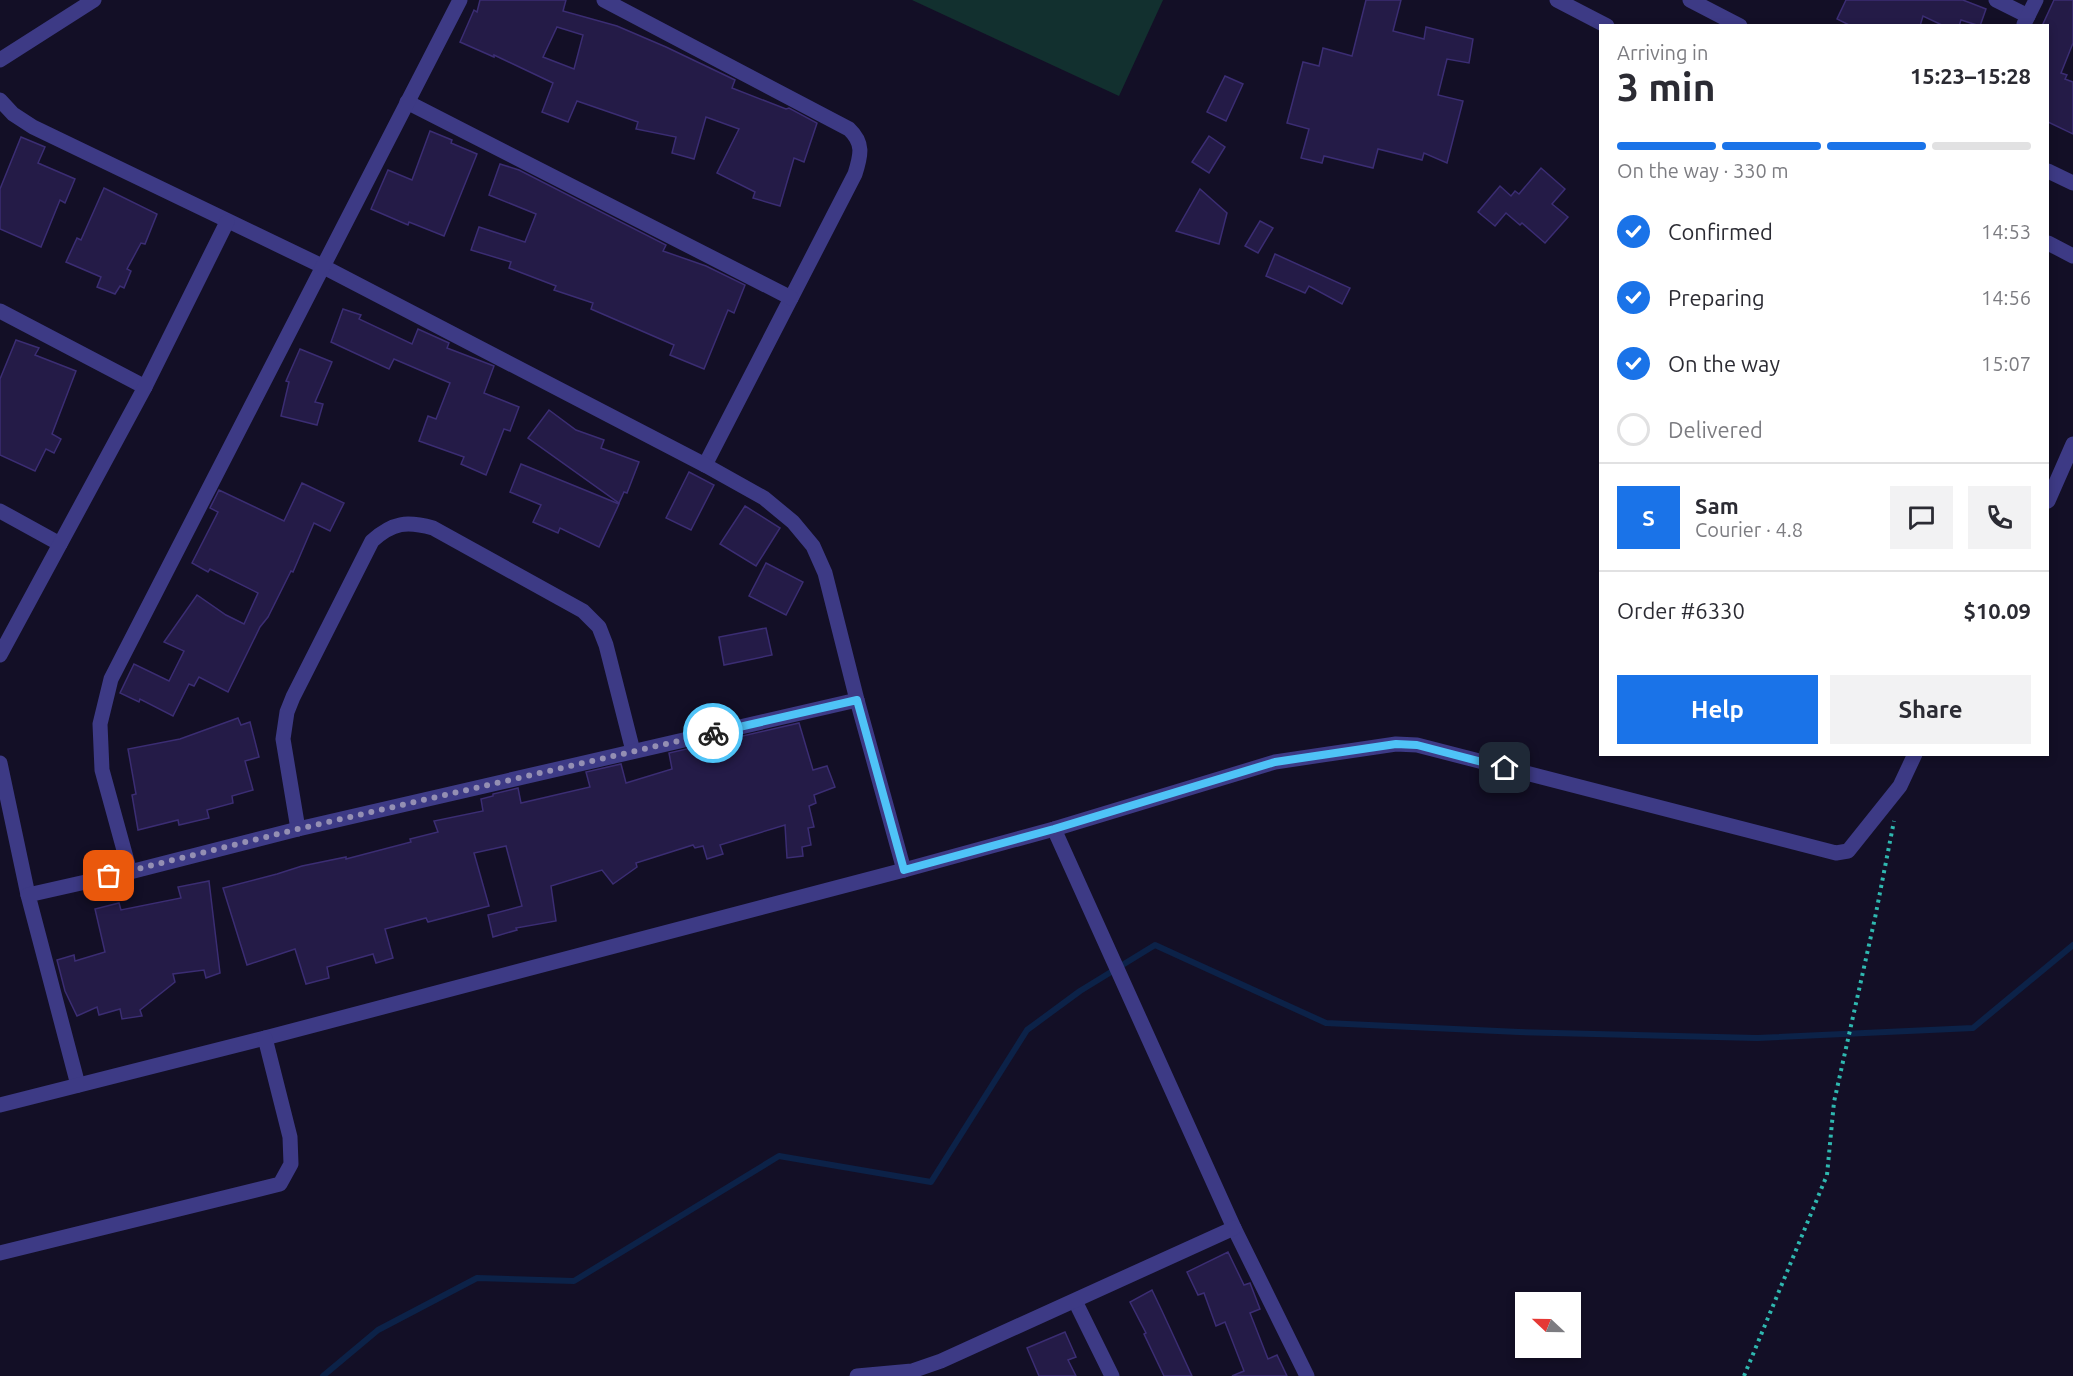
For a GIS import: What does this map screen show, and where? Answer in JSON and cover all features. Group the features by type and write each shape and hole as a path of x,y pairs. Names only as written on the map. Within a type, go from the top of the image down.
{"street":[{"path":"0,60 94,0"},
{"path":"130,872 102,770 100,724 104,700 111,679 460,0"},
{"path":"604,0 849,129 857,136 860,147 855,174 705,465"},
{"path":"1557,0 1603,24"},
{"path":"1690,0 1736,24"},
{"path":"1996,0 2026,21 2036,0"},
{"path":"0,100 13,114 33,127 322,266 705,465 764,498 793,522 813,546 825,573 904,870"},
{"path":"407,102 791,298"},
{"path":"2049,171 2073,183"},
{"path":"0,656 145,387 227,222"},
{"path":"2049,244 2073,256"},
{"path":"0,311 145,387"},
{"path":"2049,499 2073,444"},
{"path":"0,511 60,544"},
{"path":"298,829 283,739 287,712 372,541 394,525 416,523 433,528 583,611 599,627 606,645 633,751"},
{"path":"28,895 130,872 298,829 857,700"},
{"path":"0,1105 265,1038 904,870 1054,829 1275,762 1396,744 1417,745 1836,853 1848,851 1900,786 1913,756"},
{"path":"0,766 28,895 78,1085"},
{"path":"1054,829 1234,1228 1307,1376"},
{"path":"0,1253 280,1184 291,1164 290,1137 265,1038"},
{"path":"857,1376 913,1373 1234,1228"},
{"path":"1076,1300 1112,1376"}],"path":[{"path":"1744,1376 1827,1175 1834,1102 1875,918 1894,819"}],"green space":[{"path":"912,0 1163,0 1119,96"}],"building":[{"path":"480,0 566,0 563,11 617,26 666,47 735,80 732,88 786,109 789,108 817,123 804,162 794,158 780,206 753,198 755,192 717,173 739,129 706,117 694,159 672,153 676,137 636,129 638,122 577,101 568,122 542,112 553,83 494,55 494,57 460,42 474,10 477,12","holes":["557,27 583,35 574,69 543,57"]},
{"path":"1366,0 1401,0 1393,31 1424,39 1426,27 1473,39 1469,63 1447,59 1438,95 1463,101 1447,163 1424,153 1422,160 1378,149 1373,168 1324,156 1322,163 1301,158 1309,129 1287,123 1303,62 1319,66 1323,48 1352,56"},
{"path":"1846,0 1963,0 1986,9 1981,24 1961,20 1960,24 1940,24 1923,16 1921,24 1847,24 1837,19"},
{"path":"2054,0 2073,0 2073,43 2061,73 2067,75 2065,79 2073,82 2073,134 2049,122 2049,24 2043,24"},
{"path":"1225,76 1243,84 1226,121 1207,112"},
{"path":"430,131 477,154 444,236 409,222 408,225 371,209 388,170 412,180"},
{"path":"1209,136 1225,147 1209,173 1192,162"},
{"path":"21,137 45,147 38,163 75,179 65,203 60,200 41,247 0,229 0,189"},
{"path":"500,164 519,170 666,245 663,251 706,266 745,285 734,313 728,310 704,369 670,355 674,345 591,309 593,303 554,290 556,286 509,268 511,262 471,250 479,227 525,242 536,214 489,195"},
{"path":"1541,168 1565,189 1552,204 1568,217 1545,243 1522,223 1520,225 1506,213 1495,226 1478,212 1500,186 1511,196 1515,191 1519,194"},
{"path":"104,188 157,214 145,244 141,243 127,269 131,271 124,288 120,286 115,294 97,287 101,277 66,262 77,238 81,240"},
{"path":"1200,189 1227,213 1219,244 1176,231"},
{"path":"1260,221 1273,228 1258,253 1245,246"},
{"path":"1275,254 1350,288 1342,304 1309,286 1305,293 1266,276"},
{"path":"343,309 361,315 359,319 412,344 418,329 449,343 447,348 494,366 484,393 519,407 510,431 504,429 486,475 461,464 464,457 419,441 428,416 436,419 450,383 394,359 389,369 331,342"},
{"path":"16,340 39,348 35,355 76,371 52,434 61,439 54,453 46,449 35,471 0,455 0,379"},
{"path":"300,349 332,362 315,402 323,404 317,425 281,416 289,382 286,381"},
{"path":"549,410 576,430 604,440 601,448 639,462 627,493 624,492 619,503 528,438"},
{"path":"521,464 619,504 599,547 560,528 558,533 533,522 541,505 510,492"},
{"path":"689,472 714,485 691,530 666,518"},
{"path":"302,483 344,503 330,531 314,523 293,572 291,571 268,617 260,627 228,692 199,677 194,686 189,684 173,716 140,699 139,702 120,693 134,664 169,681 184,651 164,642 197,595 244,624 258,593 210,569 208,572 192,563 218,512 210,508 219,490 284,521"},
{"path":"745,506 780,528 756,566 720,544"},
{"path":"766,563 803,582 786,615 749,596"},
{"path":"766,628 772,655 724,665 719,637"},
{"path":"238,718 241,725 250,722 259,757 245,761 253,790 232,796 233,803 207,810 209,818 179,825 178,820 138,830 132,795 136,794 128,749 180,739"},
{"path":"799,723 813,770 827,766 835,787 814,795 816,803 809,806 814,827 808,828 811,845 802,847 803,856 787,858 785,825 720,845 723,854 707,859 703,846 695,848 693,845 636,863 637,867 613,884 602,870 551,886 556,921 516,928 517,930 493,937 488,915 522,906 506,846 474,853 489,906 428,922 426,918 385,929 393,958 376,963 373,954 327,967 329,978 306,984 295,949 247,965 223,888 302,866 346,857 346,859 411,842 410,839 438,832 434,821 483,811 481,799 493,796 493,794 518,788 521,803 590,787 586,772 621,764 626,783 672,769 669,753"},
{"path":"209,881 220,973 206,978 204,970 173,974 175,982 140,1010 142,1016 122,1019 120,1009 99,1015 97,1007 77,1016 65,991 57,960 74,955 75,961 105,952 95,909 119,903 121,910 181,898 178,887"},
{"path":"1228,1252 1244,1285 1250,1283 1260,1309 1250,1313 1268,1359 1277,1355 1287,1376 1232,1376 1244,1371 1225,1322 1216,1326 1204,1293 1198,1295 1187,1272"},
{"path":"1152,1290 1192,1376 1164,1376 1144,1334 1146,1333 1130,1302"},
{"path":"1065,1332 1076,1357 1068,1360 1076,1376 1039,1376 1027,1348"}],"waterway":[{"path":"323,1376 378,1330 477,1278 574,1281 779,1156 931,1182 1027,1030 1080,991 1155,945 1326,1023 1519,1032 1757,1038 1973,1028 2073,945"}],"way so far":[{"path":"109,876 298,829 713,733"}],"route":[{"path":"713,733 857,700 904,870 1054,829 1275,762 1396,744 1417,745 1505,768"}]}
